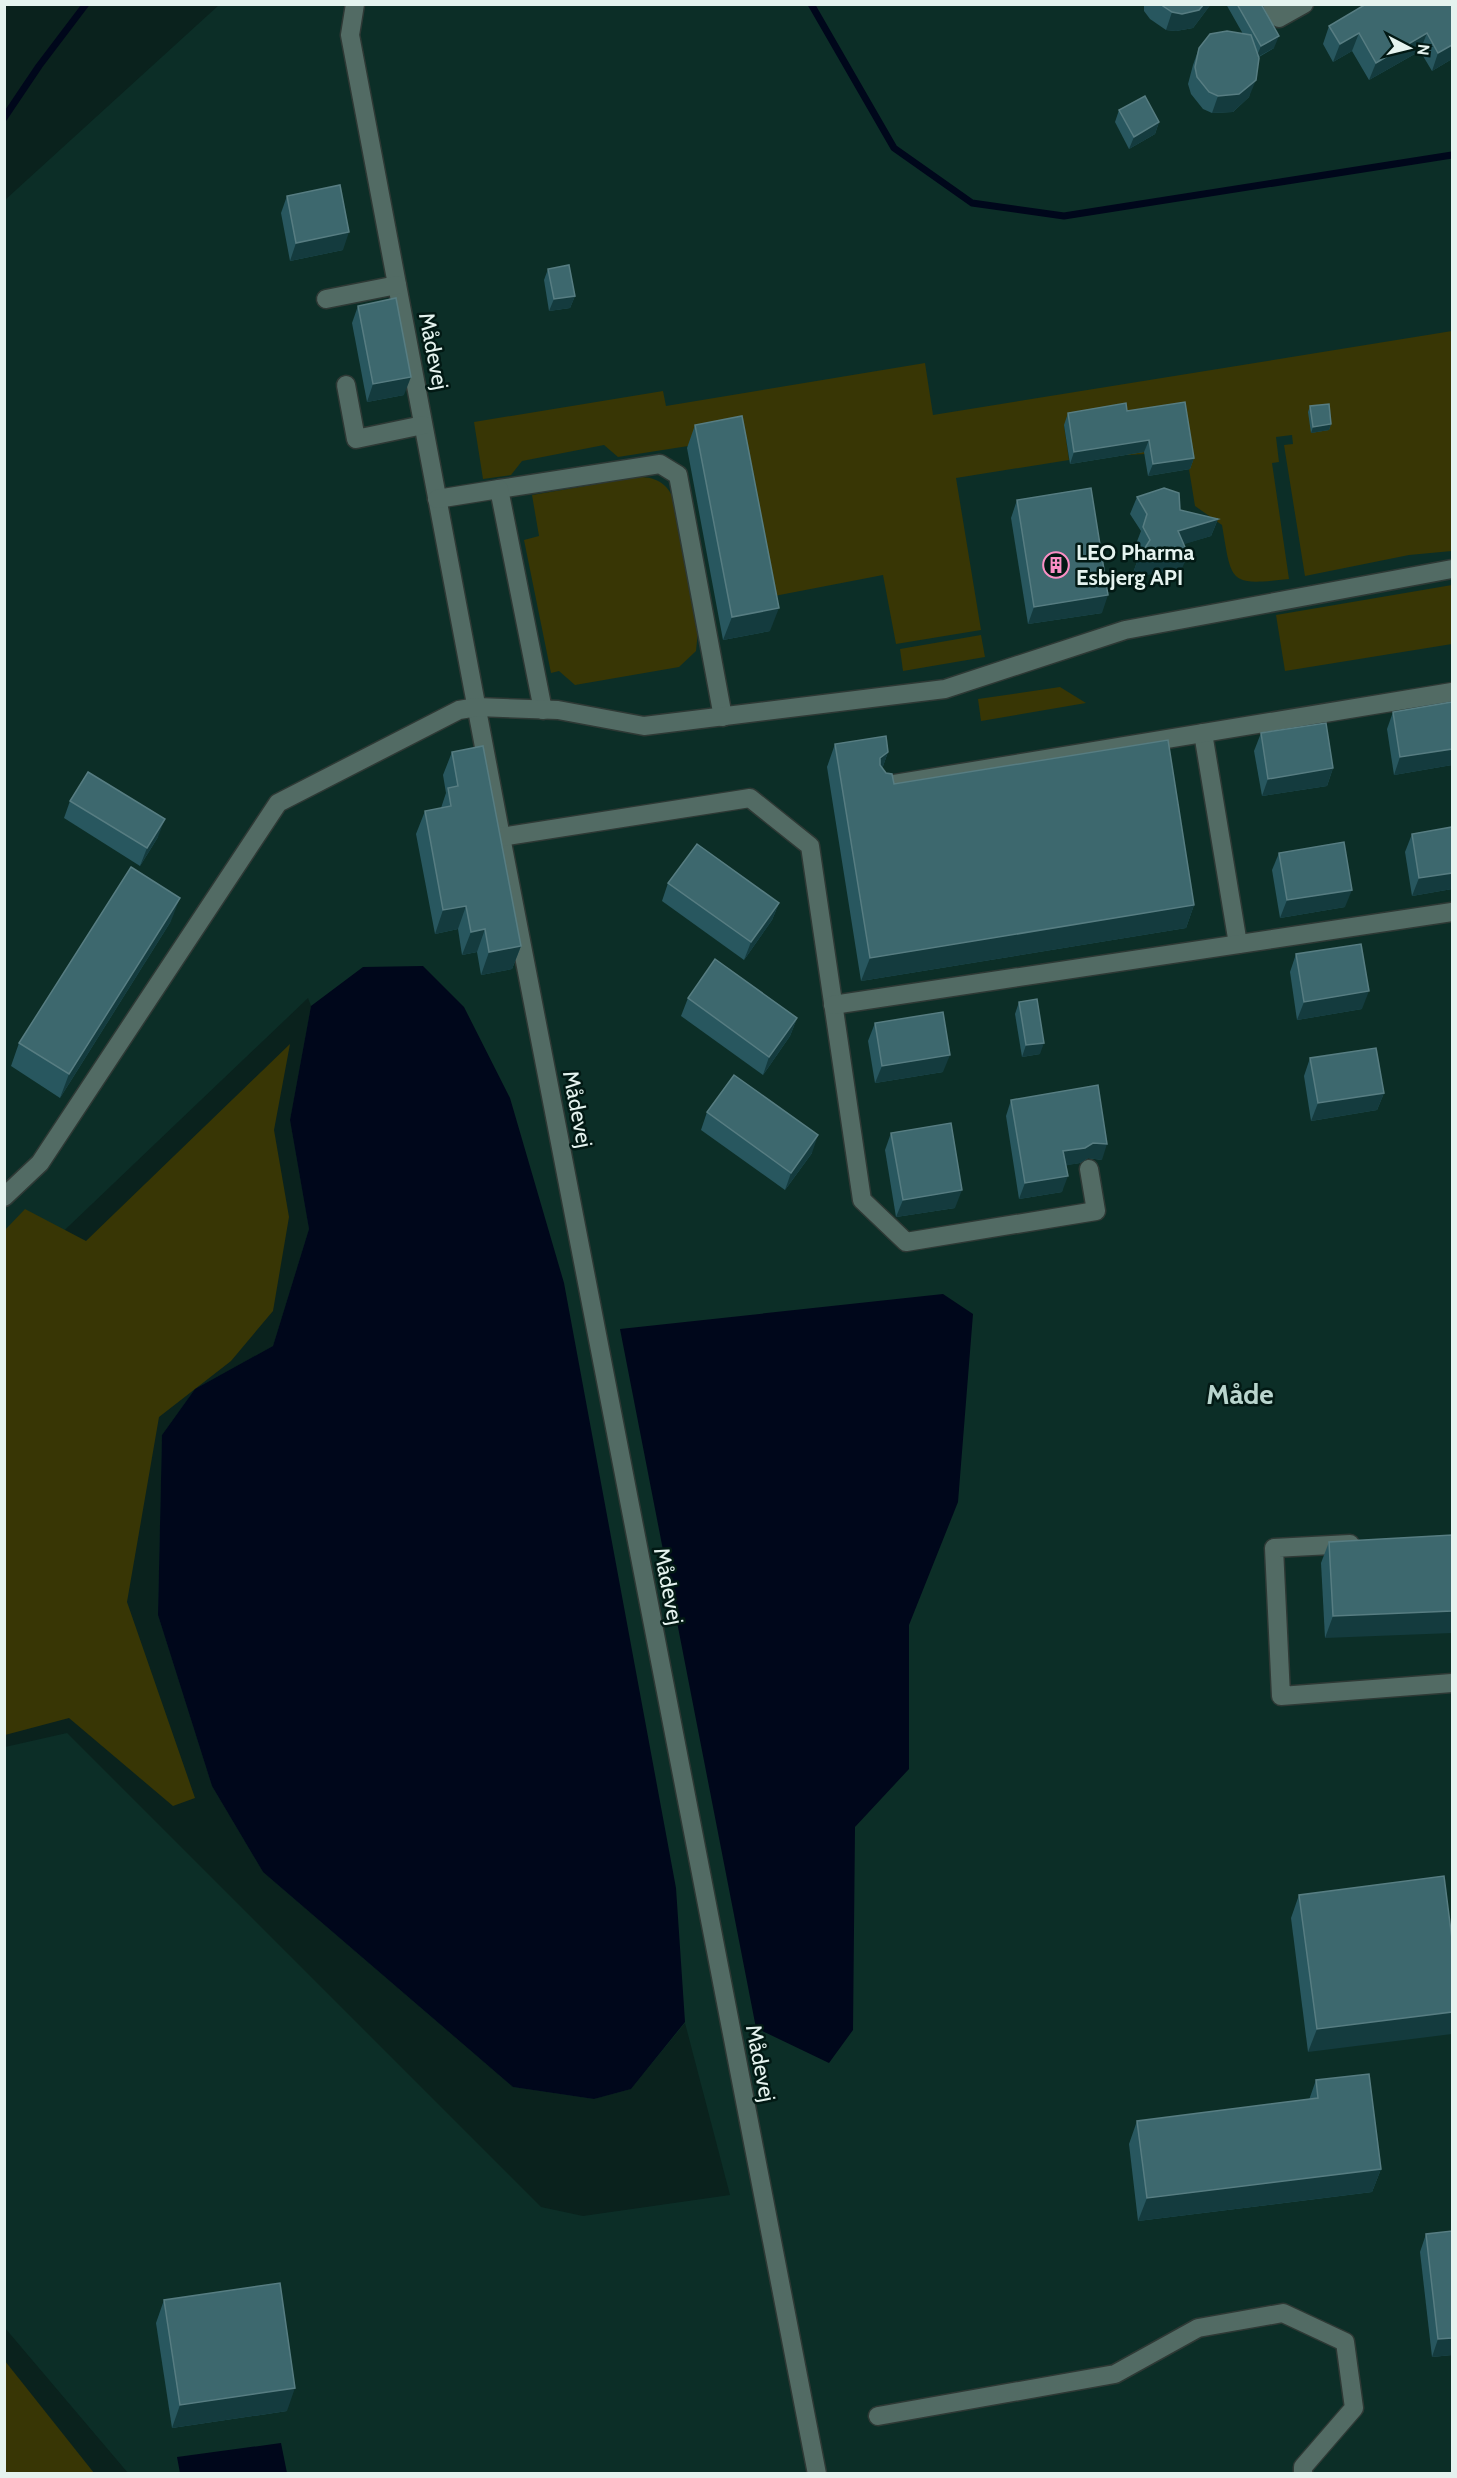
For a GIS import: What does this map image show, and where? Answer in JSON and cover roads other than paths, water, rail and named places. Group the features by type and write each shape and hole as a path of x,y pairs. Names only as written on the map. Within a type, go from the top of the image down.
{"street":[{"name":"Mådevej","path":"355,4 350,35 501,837 817,2474"},
{"path":"1272,4 1279,18 1304,4"},
{"path":"326,299 397,285"},
{"path":"346,385 356,439 423,425"},
{"path":"438,499 660,464 678,475 723,717"},
{"path":"499,489 543,710"},
{"path":"4,1197 40,1163 278,803 459,710 477,707 543,710 644,726 945,689 1125,630 1452,569"},
{"path":"882,786 1452,692"},
{"path":"1203,733 1238,944"},
{"path":"501,837 750,798 810,846 862,1200 906,1242 1096,1211 1089,1169"},
{"path":"833,1005 1452,912"},
{"path":"1369,1543 1274,1548 1281,1696 1452,1683"},
{"path":"878,2416 1115,2374 1198,2328 1283,2313 1345,2342 1354,2408 1303,2467 1304,2474"}],"water":[{"path":"423,966 464,1007 510,1098 564,1283 676,1888 685,2022 631,2089 594,2099 513,2087 263,1872 212,1786 158,1615 162,1435 195,1389 273,1346 309,1229 290,1120 311,1006 363,967"},
{"path":"943,1294 973,1314 958,1502 909,1625 909,1769 855,1827 853,2030 829,2063 756,2028 620,1329"},
{"path":"281,2443 287,2473 180,2473 177,2457"}],"waterway":[{"path":"4,118 39,66 86,4"},
{"path":"811,4 894,148 972,203 1064,216 1452,155"}],"place":[{"name":"LEO Pharma Esbjerg API","path":"1056,565"}],"district":[{"name":"Måde","path":"1240,1394"}]}
